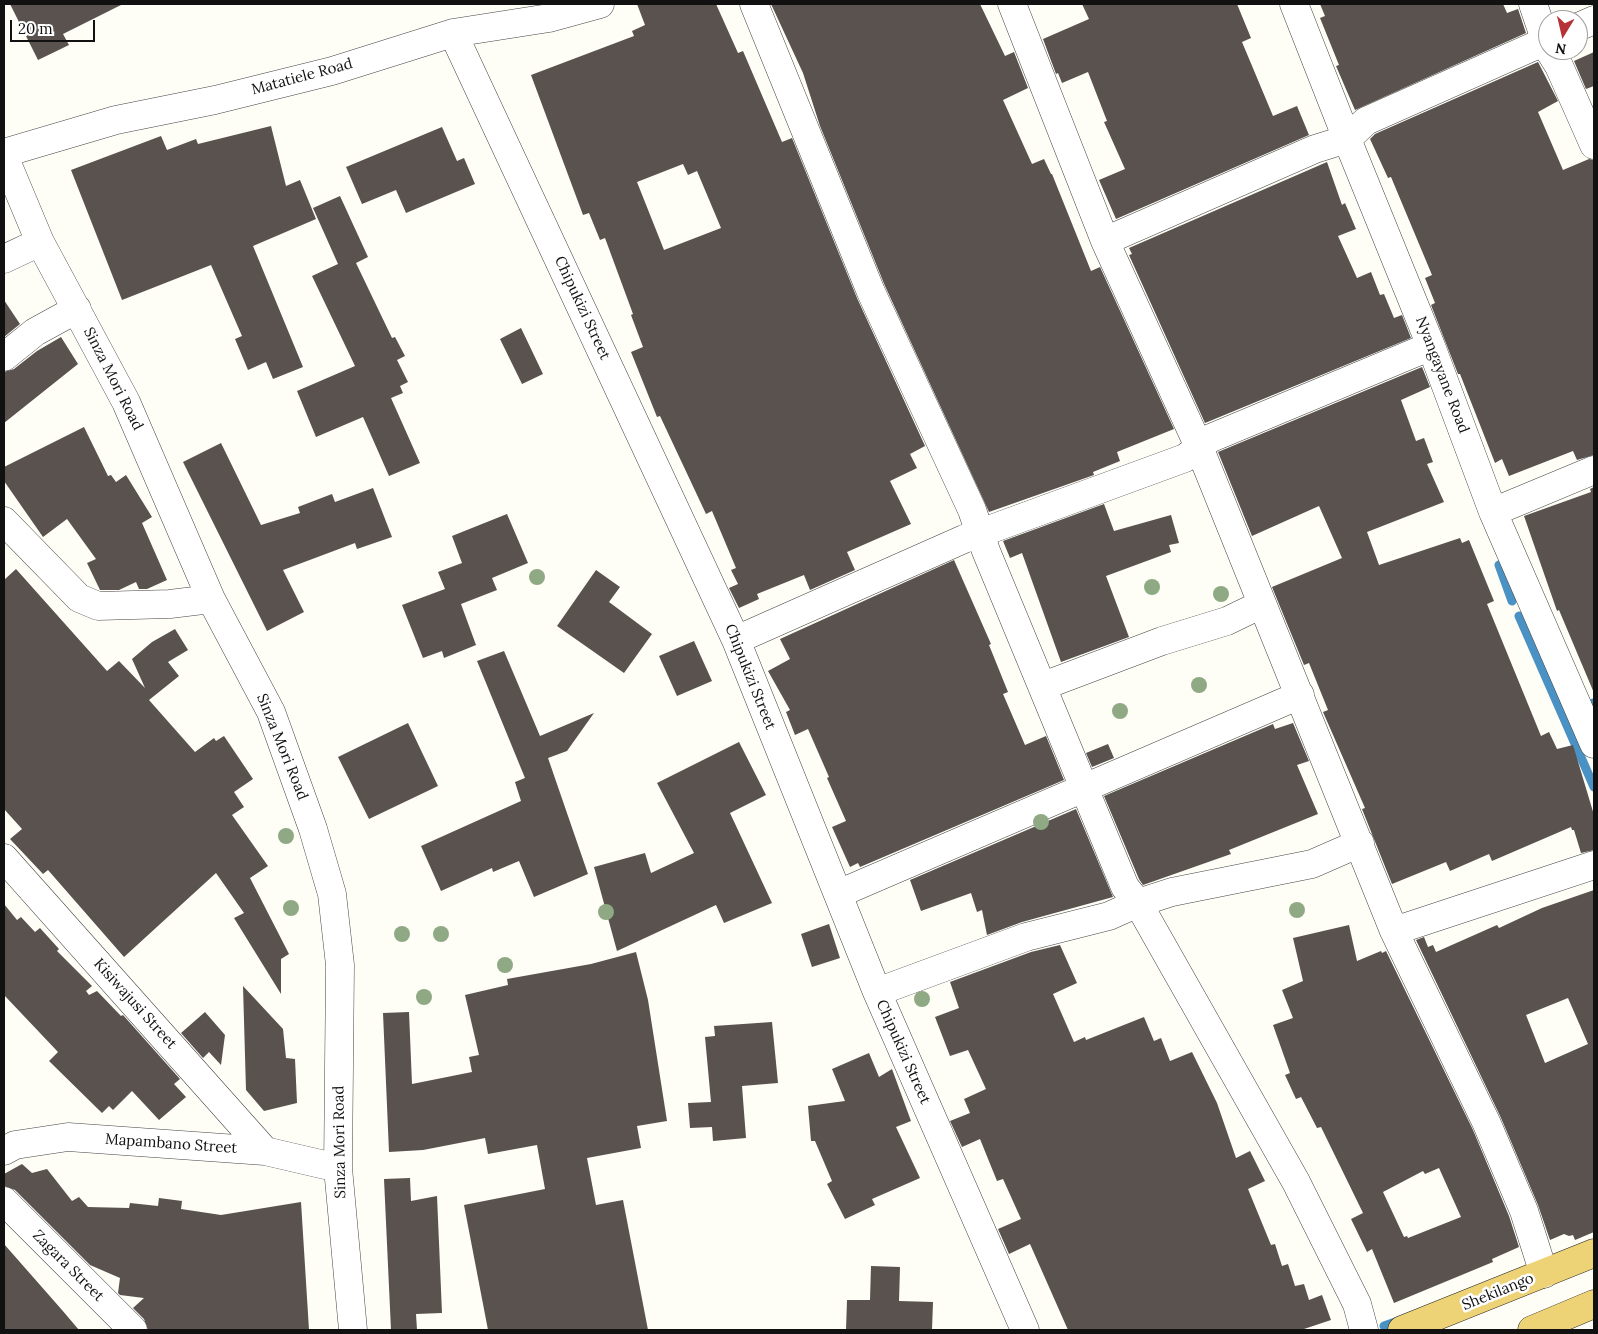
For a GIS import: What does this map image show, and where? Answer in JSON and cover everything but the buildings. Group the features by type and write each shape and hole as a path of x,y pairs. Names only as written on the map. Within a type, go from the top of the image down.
{"main road":[{"name":"Shekilango","path":"1402,1330 1594,1253"},
{"path":"1532,1330 1594,1304"}],"street":[{"name":"Matatiele Road","path":"4,155 116,120 215,100 332,70 453,33 549,18 600,4"},
{"path":"754,4 871,292 972,510 979,533 1124,887 1138,903 1296,1182 1357,1304 1364,1330"},
{"path":"1012,4 1105,241 1200,447 1394,931 1487,1124 1524,1211 1544,1274"},
{"name":"Nyangayane Road","path":"1294,4 1431,346 1493,512 1594,744"},
{"path":"1532,4 1538,20"},
{"name":"Chipukizi Street","path":"453,33 736,640 877,992 1025,1330"},
{"path":"1105,241 1315,149 1347,140 1366,121 1538,49"},
{"path":"1556,60 1594,145"},
{"name":"Sinza Mori Road","path":"4,155 40,242 126,402 211,599 271,712 313,829 332,894 340,965 338,1168 353,1330"},
{"path":"4,259 40,242"},
{"path":"4,357 35,332 77,309"},
{"path":"736,640 979,533 1185,458 1211,438 1431,346"},
{"path":"1493,512 1594,470"},
{"path":"4,521 78,598 98,606 170,604 211,599"},
{"path":"1043,686 1162,642 1226,621 1262,604"},
{"path":"838,894 1082,787 1300,695"},
{"path":"877,992 1026,937 1109,916 1138,903 1172,892 1312,864 1360,843"},
{"name":"Kisiwajusi Street","path":"4,858 265,1151"},
{"path":"1394,931 1594,865"},
{"name":"Mapambano Street","path":"4,1151 15,1145 68,1137 265,1151 338,1168"},
{"name":"Zagara Street","path":"4,1202 133,1330"}],"waterway":[{"path":"1499,565 1512,601"},
{"path":"1519,616 1594,787"},
{"path":"1384,1326 1401,1320"}]}
